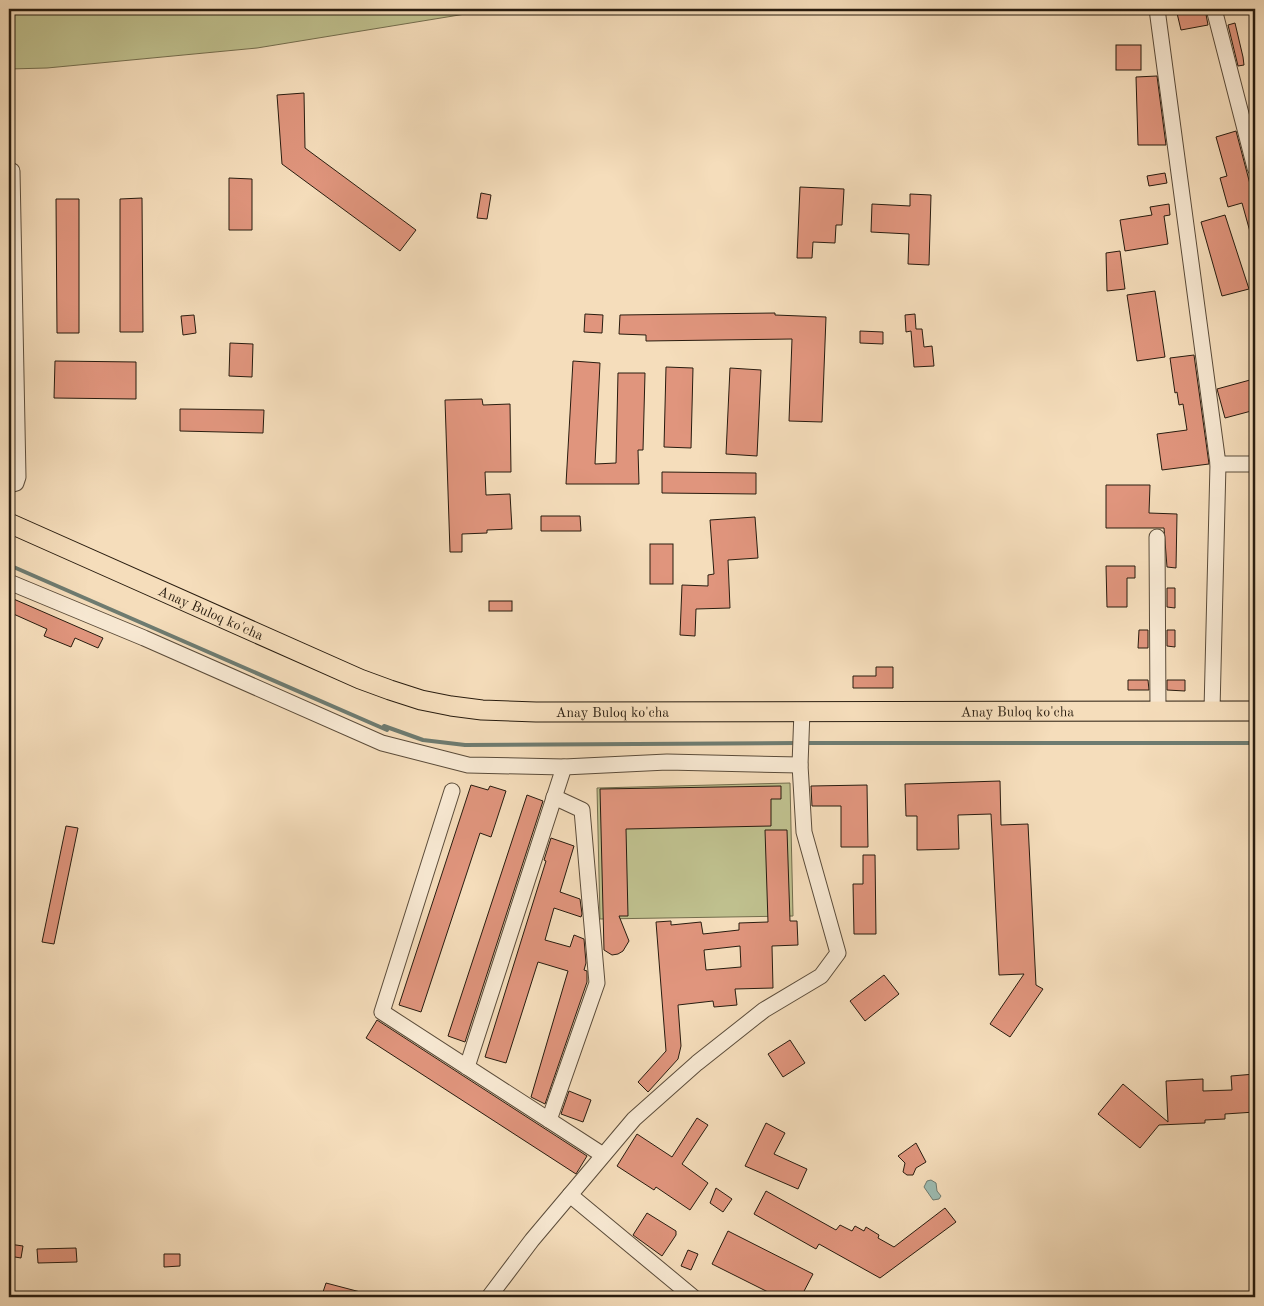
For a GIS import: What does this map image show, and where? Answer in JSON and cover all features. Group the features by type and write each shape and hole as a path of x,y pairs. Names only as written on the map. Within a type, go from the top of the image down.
{"main road":[{"name":"Anay Buloq ko'cha","path":"9,523 360,679 421,700 490,710 1255,710"}],"street":[{"path":"1157,9 1218,464 1212,710"},
{"path":"1214,9 1255,168"},
{"path":"9,485 16,483 18,477 11,238 12,171"},
{"path":"1218,464 1255,464"},
{"path":"1157,537 1158,710"},
{"path":"9,582 144,638 382,744 468,765 564,767 667,762 800,765"},
{"path":"489,1297 532,1240 634,1119 697,1063 764,1010 821,976 838,953 804,832 800,765 802,711"},
{"path":"467,1067 564,767"},
{"path":"452,791 382,1012 603,1155"},
{"path":"549,1120 597,984 582,810 554,797"},
{"path":"570,1195 693,1297"}],"green space":[{"path":"9,9 496,9 257,48 47,68 9,69"},
{"path":"790,783 793,916 600,919 597,788"}],"water":[{"path":"931,1180 936,1183 937,1191 941,1196 939,1199 933,1200 924,1187 927,1181"}],"building":[{"path":"1176,9 1205,9 1208,25 1181,30"},
{"path":"1235,23 1244,65 1238,66 1228,25"},
{"path":"1116,45 1141,45 1141,70 1116,70"},
{"path":"1157,76 1166,145 1138,145 1136,77"},
{"path":"304,93 305,148 416,230 400,251 282,164 277,95"},
{"path":"1236,131 1255,203 1255,238 1252,239 1242,203 1228,207 1220,178 1227,176 1216,137"},
{"path":"1165,173 1167,183 1149,186 1147,176"},
{"path":"229,178 252,179 252,230 229,230"},
{"path":"800,187 844,189 842,225 836,225 835,243 813,242 812,258 797,258"},
{"path":"481,193 491,195 487,219 477,218"},
{"path":"910,194 931,195 929,265 908,264 909,234 871,232 872,204 910,206"},
{"path":"142,198 143,332 120,332 120,199"},
{"path":"56,199 79,199 79,333 57,333"},
{"path":"1169,204 1170,215 1164,216 1168,244 1125,251 1120,220 1152,215 1150,207"},
{"path":"1225,215 1249,289 1222,296 1201,222"},
{"path":"1120,251 1125,289 1107,291 1106,253"},
{"path":"1155,291 1165,357 1137,361 1127,295"},
{"path":"775,313 775,315 826,317 822,422 789,421 792,339 646,341 646,335 619,334 620,315"},
{"path":"585,314 603,315 602,333 584,332"},
{"path":"915,314 916,329 922,329 924,347 932,346 934,366 914,367 911,331 906,332 905,315"},
{"path":"194,315 196,333 183,335 181,316"},
{"path":"860,331 883,332 883,344 860,343"},
{"path":"230,343 253,344 252,377 229,376"},
{"path":"1194,355 1209,464 1162,470 1157,434 1187,430 1183,404 1179,405 1177,392 1175,393 1170,358"},
{"path":"55,361 136,362 136,399 54,398"},
{"path":"573,361 600,363 595,464 616,463 618,373 645,373 643,450 638,450 639,484 566,484"},
{"path":"666,367 693,368 691,448 664,447"},
{"path":"730,368 761,370 757,456 726,454"},
{"path":"1250,380 1255,399 1255,410 1225,418 1217,389"},
{"path":"482,399 483,405 510,404 511,472 485,472 486,495 510,494 512,529 462,534 462,552 450,552 445,400"},
{"path":"180,409 264,410 263,433 180,431"},
{"path":"662,472 756,473 756,494 662,493"},
{"path":"1106,485 1150,485 1149,513 1177,514 1176,568 1167,567 1164,528 1106,528"},
{"path":"541,516 580,516 581,531 541,531"},
{"path":"755,517 758,558 728,560 730,608 696,609 695,636 680,635 682,585 708,586 708,575 714,574 710,520"},
{"path":"650,544 673,544 673,584 650,584"},
{"path":"1106,566 1135,566 1135,578 1127,578 1127,607 1107,607"},
{"path":"1167,588 1175,588 1175,608 1167,607"},
{"path":"9,597 103,638 98,648 75,638 71,647 44,636 47,629 9,612"},
{"path":"489,601 512,601 512,611 489,611"},
{"path":"1139,630 1148,630 1148,648 1138,648"},
{"path":"1167,630 1175,630 1175,647 1167,646"},
{"path":"876,667 893,667 893,688 853,688 853,676 876,676"},
{"path":"1128,680 1148,680 1149,690 1128,690"},
{"path":"1167,680 1185,680 1185,691 1167,690"},
{"path":"1000,781 1001,825 1028,824 1036,985 1043,989 1010,1037 990,1024 1024,974 999,975 991,814 958,815 959,849 917,850 917,816 906,816 905,784"},
{"path":"471,785 488,790 490,786 506,791 491,837 480,833 421,1012 399,1005"},
{"path":"867,785 868,847 841,847 841,806 812,806 811,786"},
{"path":"781,786 781,799 771,799 771,826 626,829 628,916 619,916 629,941 623,951 618,954 612,955 604,950 600,789"},
{"path":"527,795 543,801 465,1042 448,1036"},
{"path":"66,826 78,828 54,944 42,942"},
{"path":"765,830 787,830 790,921 797,921 798,945 772,946 773,988 735,989 737,1005 714,1007 713,1001 678,1005 681,1046 678,1059 648,1092 638,1082 666,1051 656,922 671,921 671,925 701,922 703,934 739,930 739,923 768,922","holes":["740,946 741,967 706,970 704,950"]},
{"path":"551,838 574,846 560,892 580,899 582,914 581,917 554,908 545,940 570,947 574,935 584,939 586,963 584,970 587,971 587,982 545,1104 531,1097 568,971 538,962 506,1063 485,1057 546,861 544,860"},
{"path":"863,855 875,855 876,934 854,934 853,884 863,884"},
{"path":"884,975 899,994 865,1021 850,1001"},
{"path":"377,1020 587,1156 576,1174 366,1038"},
{"path":"790,1040 805,1063 783,1077 768,1054"},
{"path":"1255,1074 1255,1112 1225,1114 1225,1119 1205,1120 1205,1123 1159,1125 1140,1148 1098,1114 1123,1084 1168,1122 1166,1081 1203,1079 1203,1091 1232,1090 1231,1076"},
{"path":"569,1091 591,1100 583,1122 561,1114"},
{"path":"697,1118 708,1125 682,1164 708,1183 690,1210 656,1187 654,1190 617,1166 637,1134 672,1157"},
{"path":"766,1123 785,1133 774,1154 807,1169 798,1189 745,1166"},
{"path":"916,1143 926,1162 916,1168 913,1175 907,1175 903,1172 905,1163 898,1156"},
{"path":"716,1188 732,1199 723,1212 710,1203"},
{"path":"766,1191 836,1230 840,1225 852,1231 855,1226 864,1231 866,1227 879,1235 878,1238 894,1247 945,1208 956,1222 880,1278 819,1244 816,1249 754,1214"},
{"path":"647,1213 676,1231 676,1235 662,1256 633,1235"},
{"path":"728,1231 813,1274 801,1297 778,1297 712,1264"},
{"path":"9,1244 23,1246 21,1258 9,1256"},
{"path":"76,1248 77,1262 38,1263 37,1249"},
{"path":"688,1250 698,1254 691,1270 681,1266"},
{"path":"164,1254 180,1254 180,1266 164,1267"},
{"path":"326,1283 368,1294 368,1297 343,1297 323,1292"}],"waterway":[{"path":"9,565 387,730 384,726 423,740 465,745 798,743"},
{"path":"805,743 1255,743"}]}
